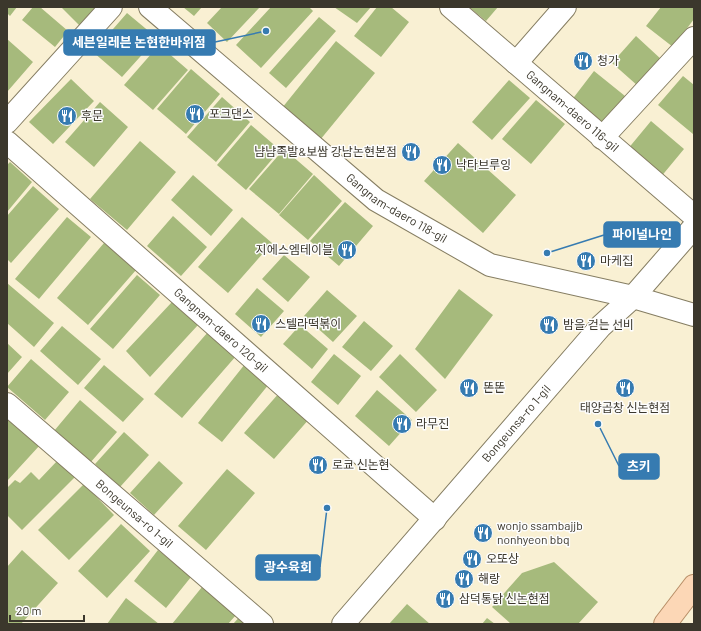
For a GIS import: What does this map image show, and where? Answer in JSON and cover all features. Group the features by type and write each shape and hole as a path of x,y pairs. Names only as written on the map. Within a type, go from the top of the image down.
{"main road":[{"path":"665,624 694,586"}],"street":[{"path":"7,122 111,7"},
{"name":"Gangnam-daero 118-gil","path":"150,7 376,200 490,264 633,297 694,314"},
{"name":"Gangnam-daero 116-gil","path":"451,7 694,216"},
{"path":"516,63 565,7"},
{"path":"602,138 694,38"},
{"name":"Gangnam-daero 120-gil","path":"7,142 435,520"},
{"name":"Bongeunsa-ro 1-gil","path":"343,624 435,520 601,326 633,297 694,227"},
{"name":"Bongeunsa-ro 1-gil","path":"7,404 262,624"}],"building":[{"path":"7,7 17,7 10,16 7,13"},
{"path":"33,7 40,7 68,31 55,47 22,20"},
{"path":"61,7 101,7 83,29"},
{"path":"183,7 202,7 194,16"},
{"path":"222,7 260,7 227,42 207,23"},
{"path":"271,7 309,7 313,11 261,68 236,45"},
{"path":"334,7 371,7 357,23"},
{"path":"377,7 391,7 409,22 381,57 354,36"},
{"path":"469,7 498,7 486,21"},
{"path":"661,7 694,7 694,19 673,47 646,26"},
{"path":"127,13 157,38 122,77 93,52"},
{"path":"319,17 336,31 286,88 269,73"},
{"path":"636,36 662,60 638,86 612,63"},
{"path":"7,39 33,62 7,92"},
{"path":"336,41 375,73 320,140 282,108"},
{"path":"159,45 188,70 153,110 124,85"},
{"path":"191,69 220,94 186,134 157,109"},
{"path":"594,71 625,96 602,126 571,101"},
{"path":"683,76 694,85 693,134 658,105"},
{"path":"71,79 94,101 53,144 29,122"},
{"path":"509,80 530,98 492,140 472,122"},
{"path":"222,97 250,122 216,162 187,137"},
{"path":"536,100 565,124 531,164 502,139"},
{"path":"100,102 128,127 94,167 65,142"},
{"path":"651,121 684,149 660,178 627,150"},
{"path":"251,125 280,150 246,190 217,165"},
{"path":"140,141 176,172 127,230 90,199"},
{"path":"458,143 516,195 483,233 424,181"},
{"path":"284,149 313,174 279,214 249,189"},
{"path":"10,162 32,182 7,212 7,165"},
{"path":"193,175 233,210 211,236 171,200"},
{"path":"314,175 342,201 308,240 279,215"},
{"path":"33,186 59,209 11,263 7,259 7,216"},
{"path":"345,202 373,226 339,266 310,241"},
{"path":"173,216 207,247 181,276 147,246"},
{"path":"67,217 91,237 39,299 15,279"},
{"path":"242,217 272,243 228,293 198,267"},
{"path":"104,243 136,270 88,325 57,298"},
{"path":"284,255 310,277 288,302 262,279"},
{"path":"137,275 160,295 113,349 90,329"},
{"path":"7,283 54,323 34,347 7,323"},
{"path":"257,288 284,311 261,337 235,314"},
{"path":"459,289 493,315 445,379 415,349"},
{"path":"327,290 357,316 333,342 304,316"},
{"path":"172,302 198,325 150,377 126,351"},
{"path":"364,321 393,346 371,371 342,347"},
{"path":"300,325 328,349 312,369 283,344"},
{"path":"62,326 101,359 78,385 40,351"},
{"path":"208,332 236,356 182,418 154,394"},
{"path":"7,343 22,357 7,374"},
{"path":"334,354 361,376 338,405 311,382"},
{"path":"400,354 437,390 416,412 379,377"},
{"path":"31,359 69,392 45,420 7,387"},
{"path":"245,364 269,384 222,442 198,423"},
{"path":"104,365 144,399 123,422 84,388"},
{"path":"377,390 412,420 389,446 355,416"},
{"path":"280,392 310,418 274,459 244,433"},
{"path":"80,400 117,432 90,463 54,431"},
{"path":"10,417 40,445 7,481 7,420"},
{"path":"124,432 149,455 120,487 95,464"},
{"path":"57,461 75,477 22,530 7,515 7,488 15,480 20,483 31,472 39,480"},
{"path":"159,461 183,483 154,515 130,493"},
{"path":"227,469 255,493 206,550 178,526"},
{"path":"84,484 114,515 69,560 38,530"},
{"path":"121,524 150,551 107,598 78,571"},
{"path":"22,550 58,583 21,624 7,624 7,567"},
{"path":"158,550 191,577 166,608 134,581"},
{"path":"554,562 598,602 578,624 511,624 492,607 522,573"},
{"path":"202,587 236,615 228,624 172,624"},
{"path":"126,598 159,624 107,624"},
{"path":"407,604 430,624 389,624"},
{"path":"243,613 256,624 233,624"},
{"path":"487,618 495,624 482,624"}],"place":[{"name":"세븐일레븐 논현한바위점","path":"266,31"},
{"name":"청가","path":"583,61"},
{"name":"포크댄스","path":"195,114"},
{"name":"후문","path":"67,116"},
{"name":"냠냠족발&보쌈 강남논현본점","path":"411,152"},
{"name":"낙타브루잉","path":"442,165"},
{"name":"지에스엠테이블","path":"347,250"},
{"name":"파이널나인","path":"547,253"},
{"name":"마케집","path":"586,261"},
{"name":"스텔라떡볶이","path":"261,324"},
{"name":"밤을 걷는 선비","path":"549,325"},
{"name":"똔똔","path":"469,388"},
{"name":"태양곱창 신논현점","path":"625,388"},
{"name":"라무진","path":"402,424"},
{"name":"츠키","path":"598,424"},
{"name":"로쿄 신논현","path":"318,465"},
{"name":"광수육회","path":"327,508"},
{"name":"wonjo ssambajjb nonhyeon bbq","path":"483,533"},
{"name":"오또상","path":"472,559"},
{"name":"해랑","path":"464,579"},
{"name":"삼덕통닭 신논현점","path":"445,599"}]}
